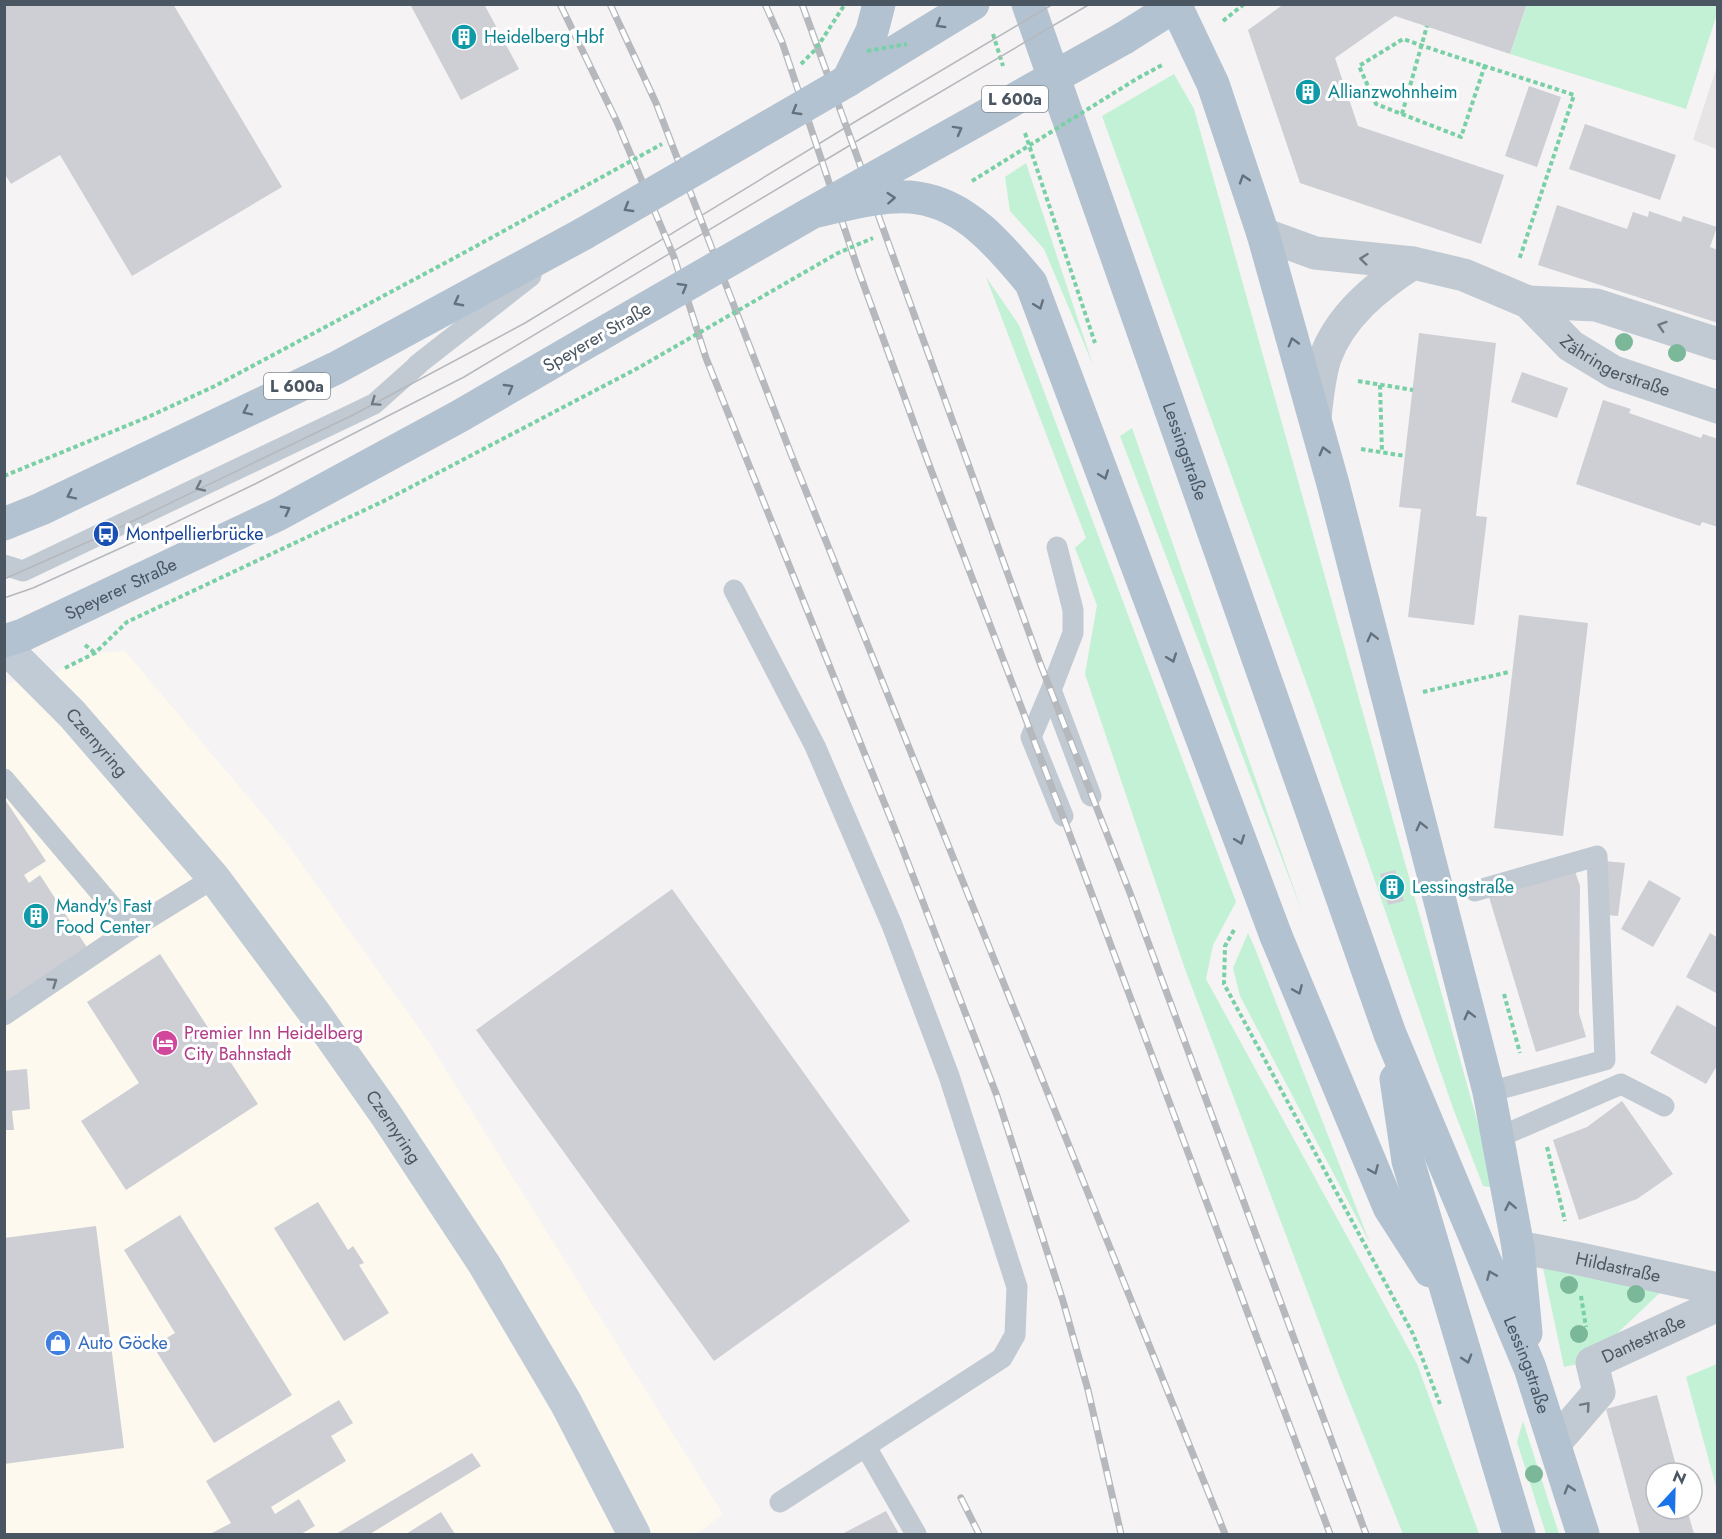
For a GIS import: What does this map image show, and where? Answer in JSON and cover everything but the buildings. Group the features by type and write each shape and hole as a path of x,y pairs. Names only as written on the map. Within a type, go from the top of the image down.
{"main road":[{"path":"847,81 872,31 879,4"},
{"name":"L 600a","path":"4,524 41,509 336,368 583,234 847,81 973,4"},
{"name":"Lessingstraße","path":"1028,4 1390,1034 1530,1368 1583,1534"},
{"path":"1176,5 1211,78 1263,234 1315,418 1489,1092 1518,1247 1530,1368"},
{"name":"Speyerer Straße","path":"11,641 279,514 458,417 813,212 1124,38 1176,5"},
{"path":"813,212 874,199 919,198 953,210 998,243 1030,283 1276,936 1389,1207 1450,1303"},
{"name":"Czernyring","path":"11,641 214,879 320,1021 386,1115 484,1264 566,1403 634,1534"},
{"name":"Lessingstraße","path":"1390,1034 1408,1161 1519,1534"}],"street":[{"name":"Zähringerstraße","path":"1263,234 1315,253 1413,263 1464,275 1528,302 1596,305 1718,344"},
{"path":"1315,418 1318,386 1326,357 1347,319 1384,282 1413,263"},
{"name":"Zähringerstraße","path":"1528,302 1571,346 1614,372 1718,407"},
{"name":"Hildastraße","path":"1518,1247 1575,1257 1718,1289"},
{"name":"Dantestraße","path":"1555,1443 1599,1392 1592,1363 1718,1305"}],"lane":[{"path":"11,572 374,404 418,365 583,234"},
{"path":"1057,547 1074,610 1073,633 1031,737 1063,816"},
{"path":"734,590 815,746 892,925 949,1076 1017,1287 1015,1335 1002,1358 780,1502"},
{"path":"1051,690 1091,796"},
{"path":"4,779 131,929"},
{"path":"1475,891 1597,856 1605,1060 1489,1092"},
{"path":"4,1015 131,929 214,879"},
{"path":"1497,1138 1621,1084 1665,1106"},
{"path":"866,1447 916,1534"}],"path":[{"path":"793,69 816,49 845,4"},
{"path":"1235,12 1244,4"},
{"path":"1402,114 1427,26"},
{"path":"1485,65 1461,136 1376,104 1359,66 1403,39 1485,65 1574,95 1521,254"},
{"path":"953,210 969,183 1138,78"},
{"path":"4,476 148,417 215,386 665,142"},
{"path":"65,668 95,653 127,622 388,500 638,368 838,253 880,235"},
{"path":"1358,381 1413,390"},
{"path":"1380,385 1382,452"},
{"path":"1361,449 1405,456"},
{"path":"1390,707 1408,696 1509,672"},
{"path":"1224,984 1413,1334 1441,1407"}],"shaded area":[{"path":"1717,66 1718,149 1693,140"},
{"path":"125,651 286,842 426,1038 723,1514 697,1534 5,1534 5,684 56,672 95,653"}],"green space":[{"path":"1717,4 1718,11 1686,109 1510,54 1527,5"},
{"path":"1174,74 1194,109 1496,1188 1483,1186 1453,1108 1314,704 1102,116"},
{"path":"1026,163 1093,365 1044,249 1010,211 1005,177"},
{"path":"986,277 1019,325 1236,902 1213,945 1206,979 1417,1364 1479,1534 1403,1534 1339,1375 1185,969 1085,674 1097,605 1075,548 1086,538"},
{"path":"1132,428 1303,914 1120,436"},
{"path":"1248,933 1370,1243 1240,996 1233,968"},
{"path":"1543,1268 1666,1287 1587,1362 1564,1367"},
{"path":"1717,1364 1717,1490 1686,1377"},
{"path":"1523,1421 1559,1534 1546,1534 1517,1442"}],"tram line":[{"path":"4,579 106,534 355,414 525,323 1053,4"},
{"path":"4,598 33,588 145,537 255,484 464,377 1090,4"}],"railway":[{"path":"560,4 617,122 674,257 706,358 900,842 997,1096 1063,1301 1088,1390 1121,1534"},
{"path":"610,4 656,103 791,454 1225,1534"},
{"path":"765,4 782,42 859,272 928,462 1065,822 1330,1534"},
{"path":"802,4 1040,663 1130,893 1366,1534"},
{"path":"961,1498 979,1534"}],"place":[{"name":"Heidelberg Hbf","path":"464,37"},
{"name":"Allianzwohnheim","path":"1308,92"},
{"name":"Montpellierbrücke","path":"106,534"},
{"name":"Lessingstraße","path":"1392,887"},
{"name":"Mandy's Fast Food Center","path":"36,916"},
{"name":"Premier Inn Heidelberg City Bahnstadt","path":"165,1043"},
{"name":"Auto Göcke","path":"58,1343"}]}
